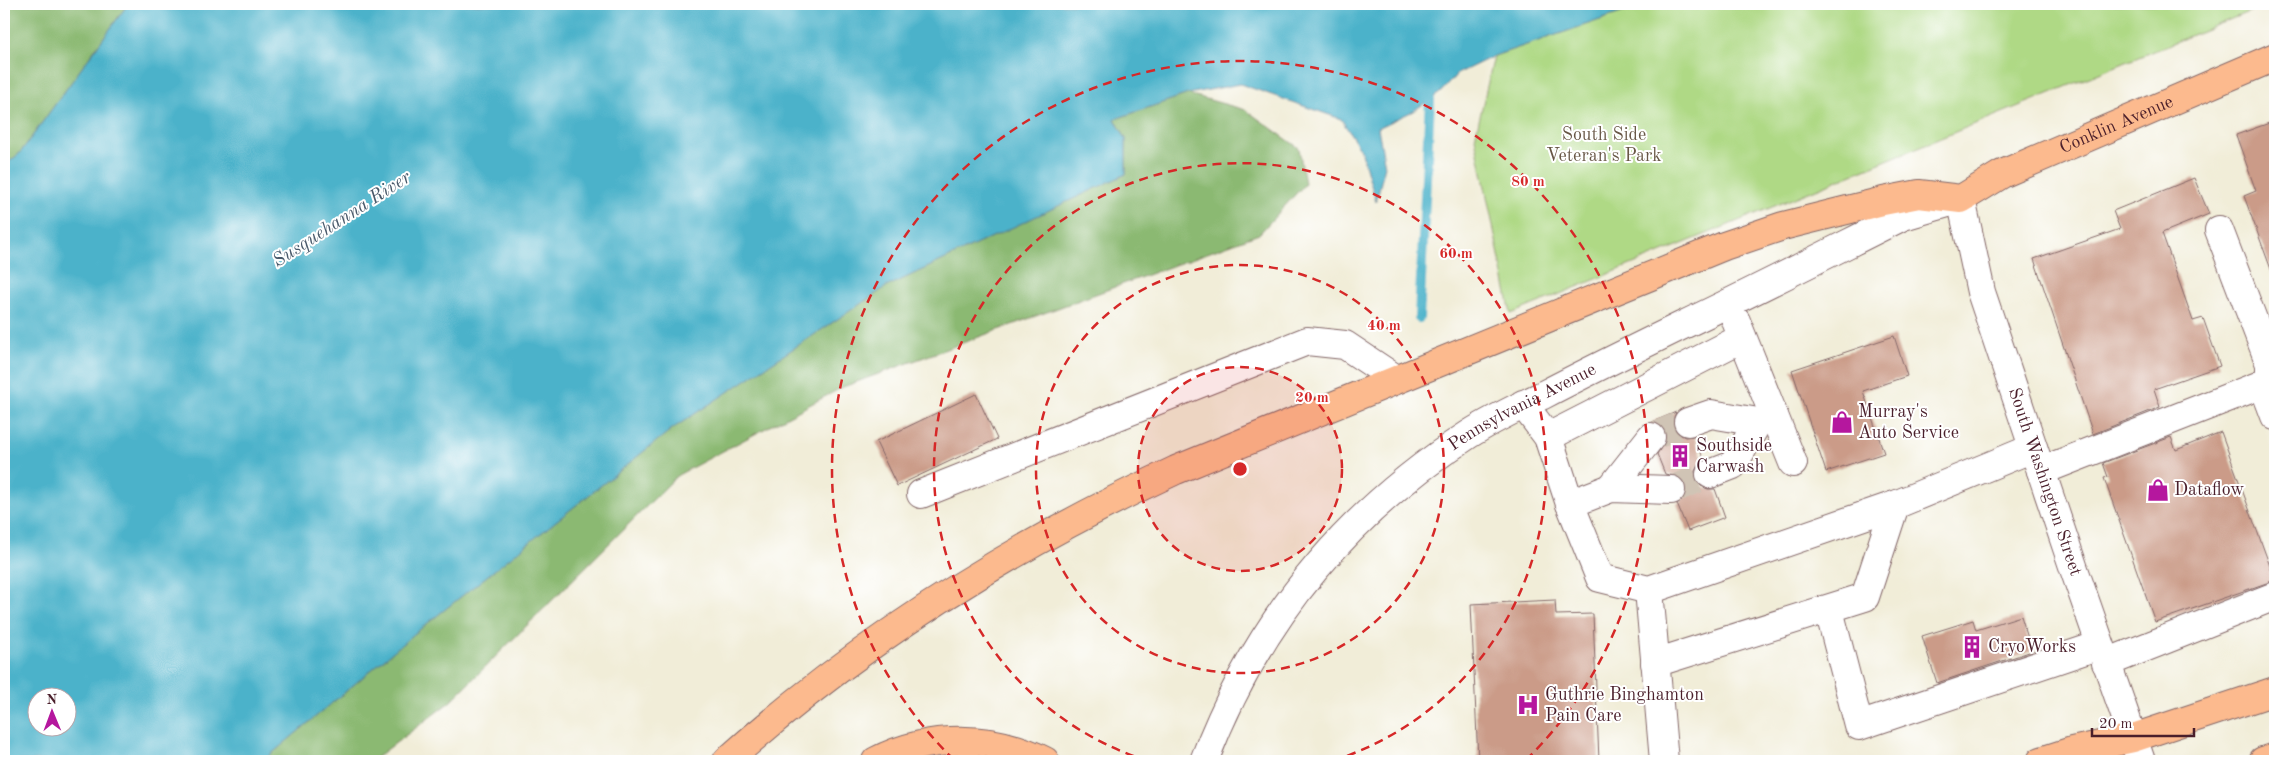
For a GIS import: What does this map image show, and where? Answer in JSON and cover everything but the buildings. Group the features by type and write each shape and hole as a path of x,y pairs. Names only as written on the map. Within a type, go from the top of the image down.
{"main road":[{"name":"Conklin Avenue","path":"1961,200 2002,174 2275,57"},
{"path":"728,761 787,710 850,660 926,606 1015,552 1111,501 1168,474 1694,257 1783,226 1847,209 1919,194 1961,200"},
{"path":"2040,761 2072,751 2137,750 2275,691"},
{"path":"876,761 900,750 933,742 965,741 1012,748 1045,761"},
{"path":"2263,761 2275,757"}],"street":[{"name":"Pennsylvania Avenue","path":"1204,761 1228,706 1258,648 1298,589 1327,553 1361,517 1400,484 1468,435 1523,404 1903,216 1961,200"},
{"name":"South Washington Street","path":"1961,200 1981,292 2036,460 2137,750"},
{"path":"1523,404 1548,437 1570,504 1600,578 1649,590 1895,504 2036,460 2263,384 2270,375 2270,364 2219,230"},
{"path":"1729,303 1742,338 1766,419 1793,463"},
{"path":"1548,437 1742,338"},
{"path":"921,494 1307,341 1345,345 1396,379"},
{"path":"2263,384 2275,416"},
{"path":"1688,422 1710,414 1766,419"},
{"path":"1710,474 1733,465 1766,419"},
{"path":"1611,488 1651,437"},
{"path":"1570,504 1611,488 1671,490"},
{"path":"1655,663 1829,610 1865,597 1895,504"},
{"path":"1649,590 1664,761"},
{"path":"1829,610 1859,726 2103,654 2275,596"}],"green space":[{"path":"4,4 128,4 20,153 4,166"},
{"name":"South Side Veteran's Park","path":"1647,4 2268,4 1511,314 1475,138 1494,56"},
{"path":"1188,94 1246,110 1299,148 1305,184 1259,234 843,387 678,475 450,702 372,761 263,761 414,634 672,429 886,287 1126,174 1126,139 1115,119"}],"water":[{"name":"Susquehanna River","path":"128,4 1647,4 1494,56 1457,74 1440,93 1413,111 1378,128 1385,166 1376,202 1361,150 1341,119 1240,84 1188,94 1115,119 1126,139 1126,174 886,287 672,429 414,634 263,761 4,761 4,166 20,153"}],"waterway":[{"path":"1419,318 1430,100 1427,87"}],"tunnel":[{"path":"1651,437 1688,422"},
{"path":"1671,490 1710,474"}],"place":[{"name":"Murray's Auto Service","path":"1842,422"},
{"name":"Southside Carwash","path":"1680,456"},
{"name":"Dataflow","path":"2158,490"},
{"name":"CryoWorks","path":"1972,647"},
{"name":"Guthrie Binghamton Pain Care","path":"1528,705"}]}
